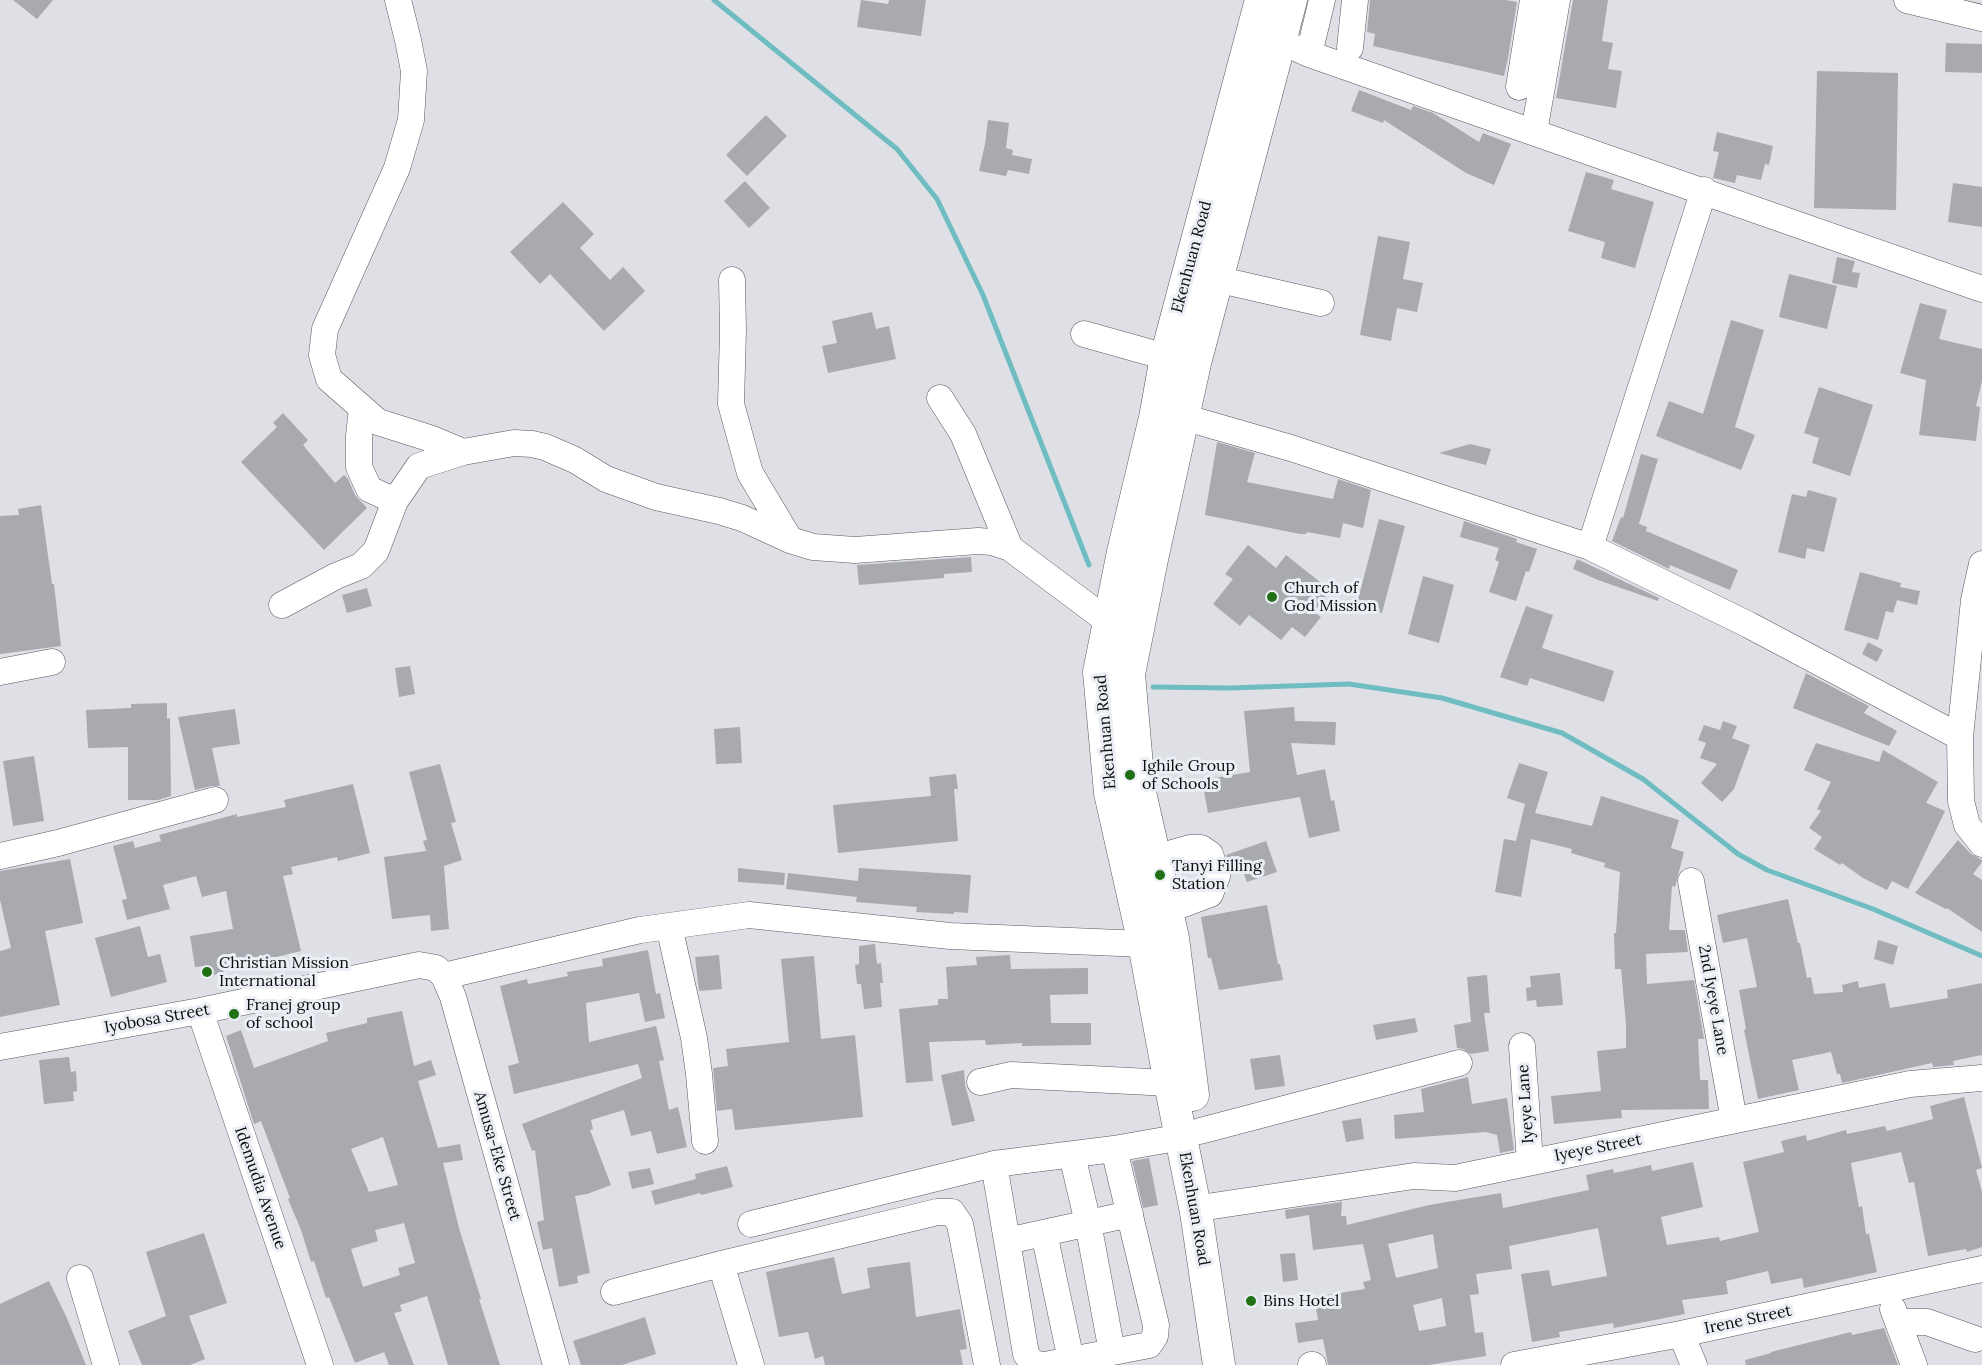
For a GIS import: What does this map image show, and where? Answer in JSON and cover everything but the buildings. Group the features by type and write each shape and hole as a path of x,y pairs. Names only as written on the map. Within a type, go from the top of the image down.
{"main road":[{"name":"Ekenhuan Road","path":"1240,1365 1213,1206 1191,1134 1170,1083 1144,944 1110,793 1099,672 1123,552 1155,418 1166,357 1260,0"},
{"name":"Ekenhuan Road","path":"1220,1365 1196,1212 1189,1075 1173,938 1139,788 1129,674 1183,417 1216,279 1291,0"}],"street":[{"path":"398,0 414,71 411,120 397,168 325,329 322,355 329,379 378,422 464,452"},
{"path":"1309,54 1322,0"},
{"path":"1350,48 1355,0"},
{"path":"1519,87 1533,0"},
{"path":"1534,132 1557,0"},
{"path":"1907,0 1982,18"},
{"path":"1280,41 1309,54 1704,190 1982,289"},
{"path":"1590,547 1704,190"},
{"path":"1216,279 1321,303"},
{"path":"732,280 734,330 731,405 750,473 790,540"},
{"path":"1084,334 1166,357"},
{"path":"940,398 963,434 1010,548"},
{"path":"362,408 359,467 369,489 395,501"},
{"path":"1183,417 1294,449 1590,547 1749,625 1960,737"},
{"path":"282,604 336,576 361,566 376,551 395,501 419,466 491,445 514,443 538,445 575,460 606,479 656,497 742,518 790,540 813,547 855,550 978,541 992,542 1010,548 1109,622"},
{"path":"1982,564 1960,737 1961,801 1967,825 1982,844"},
{"path":"0,672 52,662"},
{"path":"0,856 58,843 215,800"},
{"path":"1155,858 1191,848 1202,848 1210,854 1217,876 1210,894 1167,910"},
{"name":"2nd Iyeye Lane","path":"1691,881 1734,1120"},
{"path":"444,976 639,930 749,915 950,936 1144,944"},
{"path":"669,926 694,1038 705,1141"},
{"name":"Iyobosa Street","path":"0,1047 200,1011 419,965 436,968 444,976"},
{"name":"Amusa-Eke Street","path":"444,976 456,1009 556,1365"},
{"name":"Idemudia Avenue","path":"200,1011 320,1365"},
{"name":"Iyeye Lane","path":"1522,1046 1530,1161"},
{"path":"751,1224 994,1164 1114,1149 1191,1134 1459,1064"},
{"path":"980,1082 1011,1075 1170,1083"},
{"name":"Iyeye Street","path":"1213,1206 1414,1176 1455,1178 1910,1084 1982,1078"},
{"path":"994,1164 1026,1354 1032,1362 1042,1365 1149,1345 1155,1336 1156,1325 1114,1149"},
{"path":"1072,1155 1088,1223 1112,1352"},
{"path":"614,1292 937,1212 952,1212 960,1224 987,1365"},
{"path":"1007,1241 1130,1214"},
{"path":"1044,1233 1071,1360"},
{"path":"721,1264 751,1365"},
{"name":"Irene Street","path":"1514,1365 1681,1334 1982,1269"},
{"path":"80,1278 106,1365"},
{"path":"1886,1291 1914,1365"},
{"path":"1898,1322 1927,1322 1975,1339"},
{"path":"1681,1334 1694,1365"}],"waterway":[{"path":"714,0 897,149 937,199 983,295 1089,565"},
{"path":"1153,687 1230,688 1349,684 1442,698 1562,733 1643,779 1738,854 1767,870 1873,909 1982,956"}],"place":[{"name":"Church of God Mission","path":"1272,597"},
{"name":"Ighile Group of Schools","path":"1130,775"},
{"name":"Tanyi Filling Station","path":"1160,875"},
{"name":"Christian Mission International","path":"207,972"},
{"name":"Franej group of school","path":"234,1014"},
{"name":"Bins Hotel","path":"1251,1301"}]}
